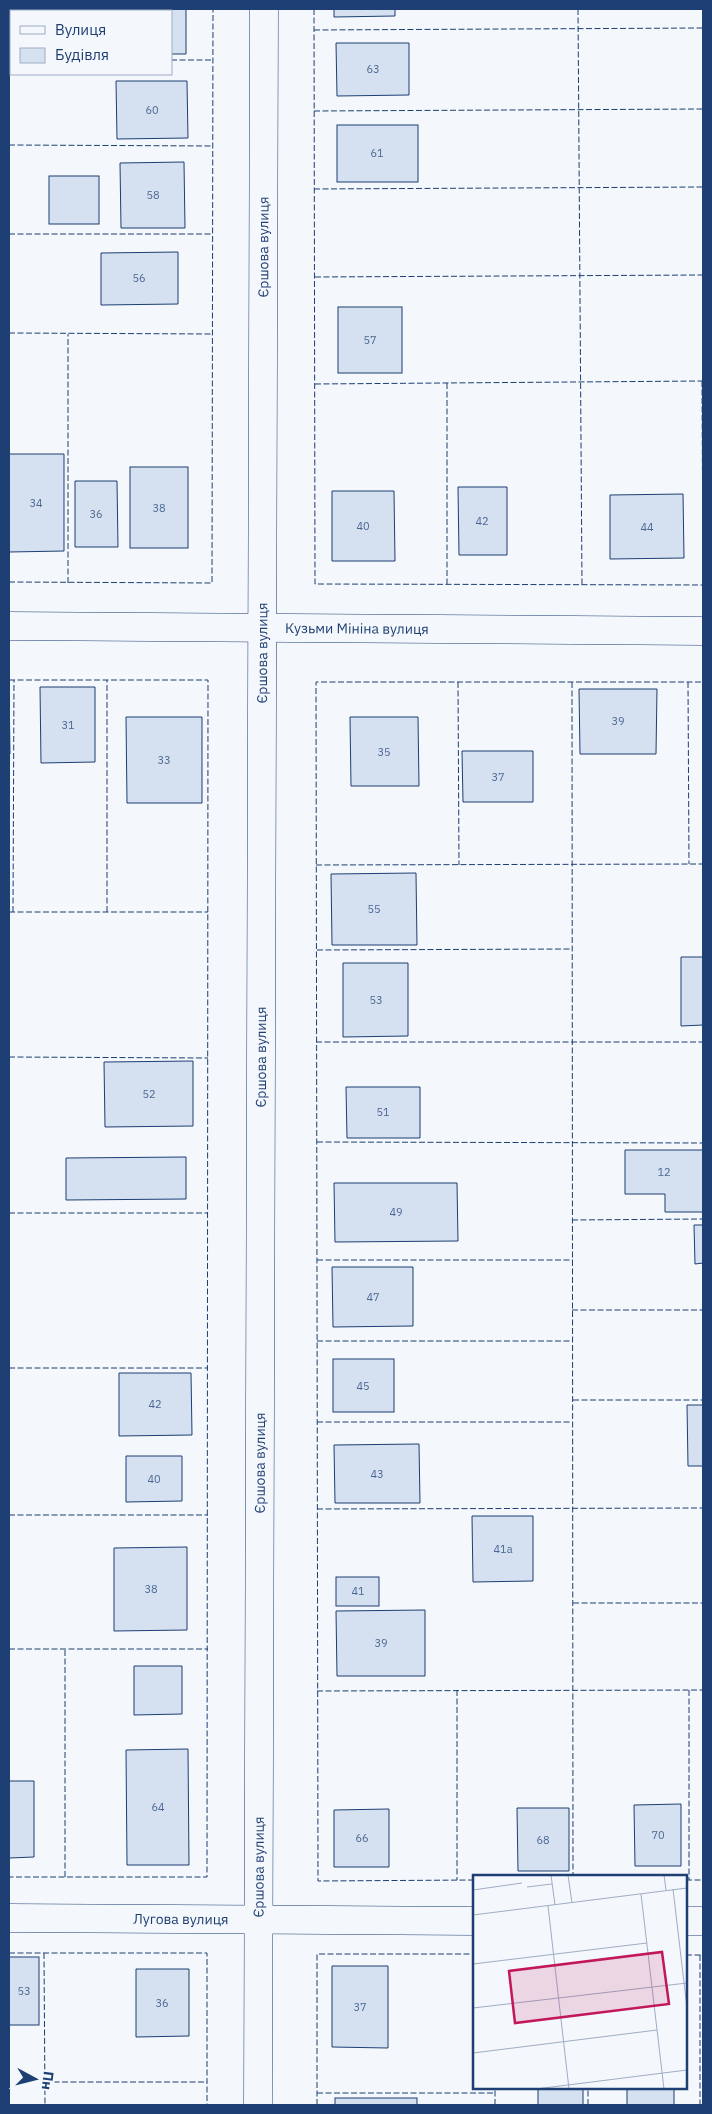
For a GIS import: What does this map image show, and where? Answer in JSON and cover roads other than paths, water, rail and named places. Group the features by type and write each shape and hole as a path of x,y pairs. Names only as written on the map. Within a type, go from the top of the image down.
{"street":[{"name":"Єршова вулиця","path":"258,2105 264,9"},
{"name":"Кузьми Мініна вулиця","path":"9,626 703,631"},
{"name":"Лугова вулиця","path":"9,1918 473,1921"},
{"path":"687,1921 703,1921"}]}
